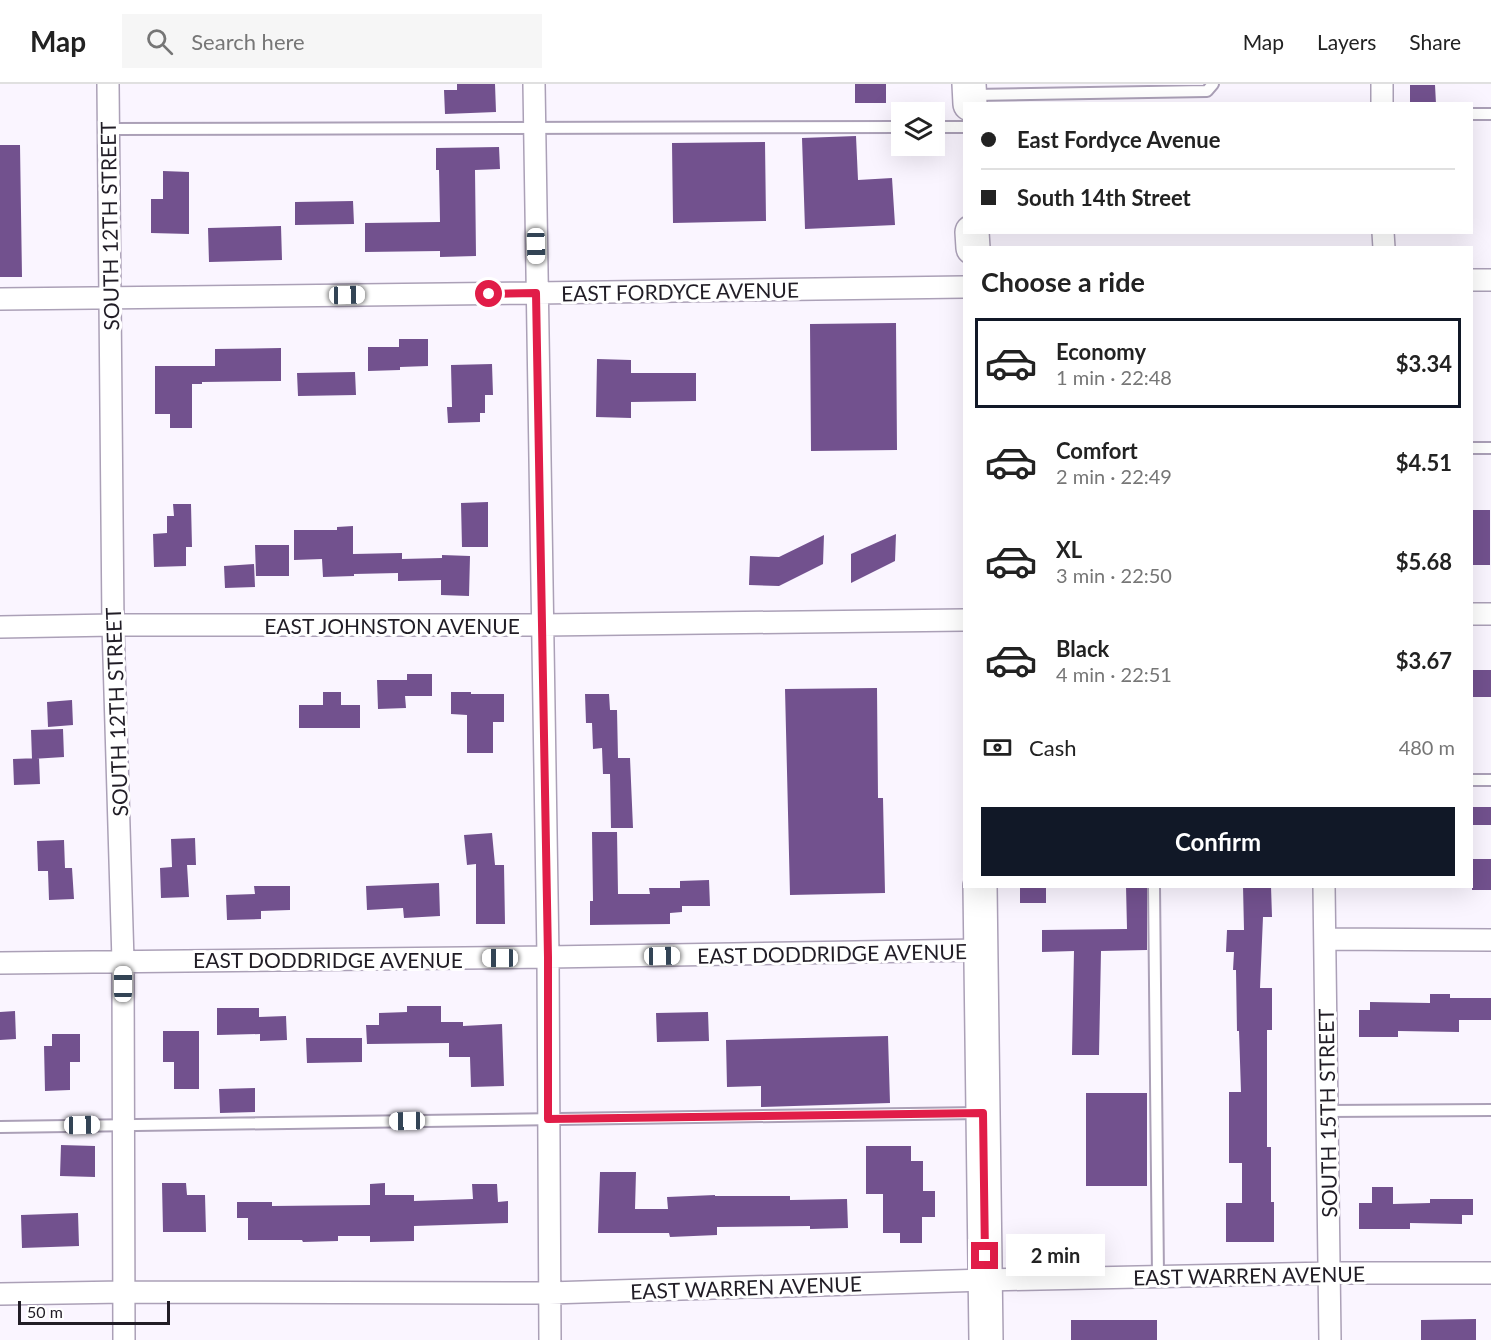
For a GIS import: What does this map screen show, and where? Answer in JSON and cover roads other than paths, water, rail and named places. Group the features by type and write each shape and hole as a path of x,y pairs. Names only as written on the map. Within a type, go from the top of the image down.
{"main road":[{"path":"980,888 986,1340"}],"street":[{"name":"SOUTH 12TH STREET","path":"108,84 113,625 123,961 124,1340"},
{"path":"534,84 548,957 549,1340"},
{"path":"1382,84 1382,102"},
{"path":"1473,280 1491,280"},
{"name":"EAST FORDYCE AVENUE","path":"0,299 963,286"},
{"path":"1473,614 1491,614"},
{"name":"EAST JOHNSTON AVENUE","path":"0,627 542,625 963,620"},
{"name":"SOUTH 15TH STREET","path":"1324,888 1330,1340"},
{"path":"1326,939 1491,940"},
{"name":"EAST DODDRIDGE AVENUE","path":"0,963 981,950"},
{"name":"EAST WARREN AVENUE","path":"0,1294 549,1293 1158,1276 1491,1273"}],"lane":[{"path":"970,94 1207,91 1213,84"},
{"path":"1473,114 1491,114"},
{"path":"945,128 963,127"},
{"path":"108,129 891,128"},
{"path":"1473,448 1491,448"},
{"path":"1473,780 1491,780"},
{"path":"1154,888 1158,1276"},
{"path":"1327,1111 1491,1110"},
{"path":"0,1127 983,1113"}]}
